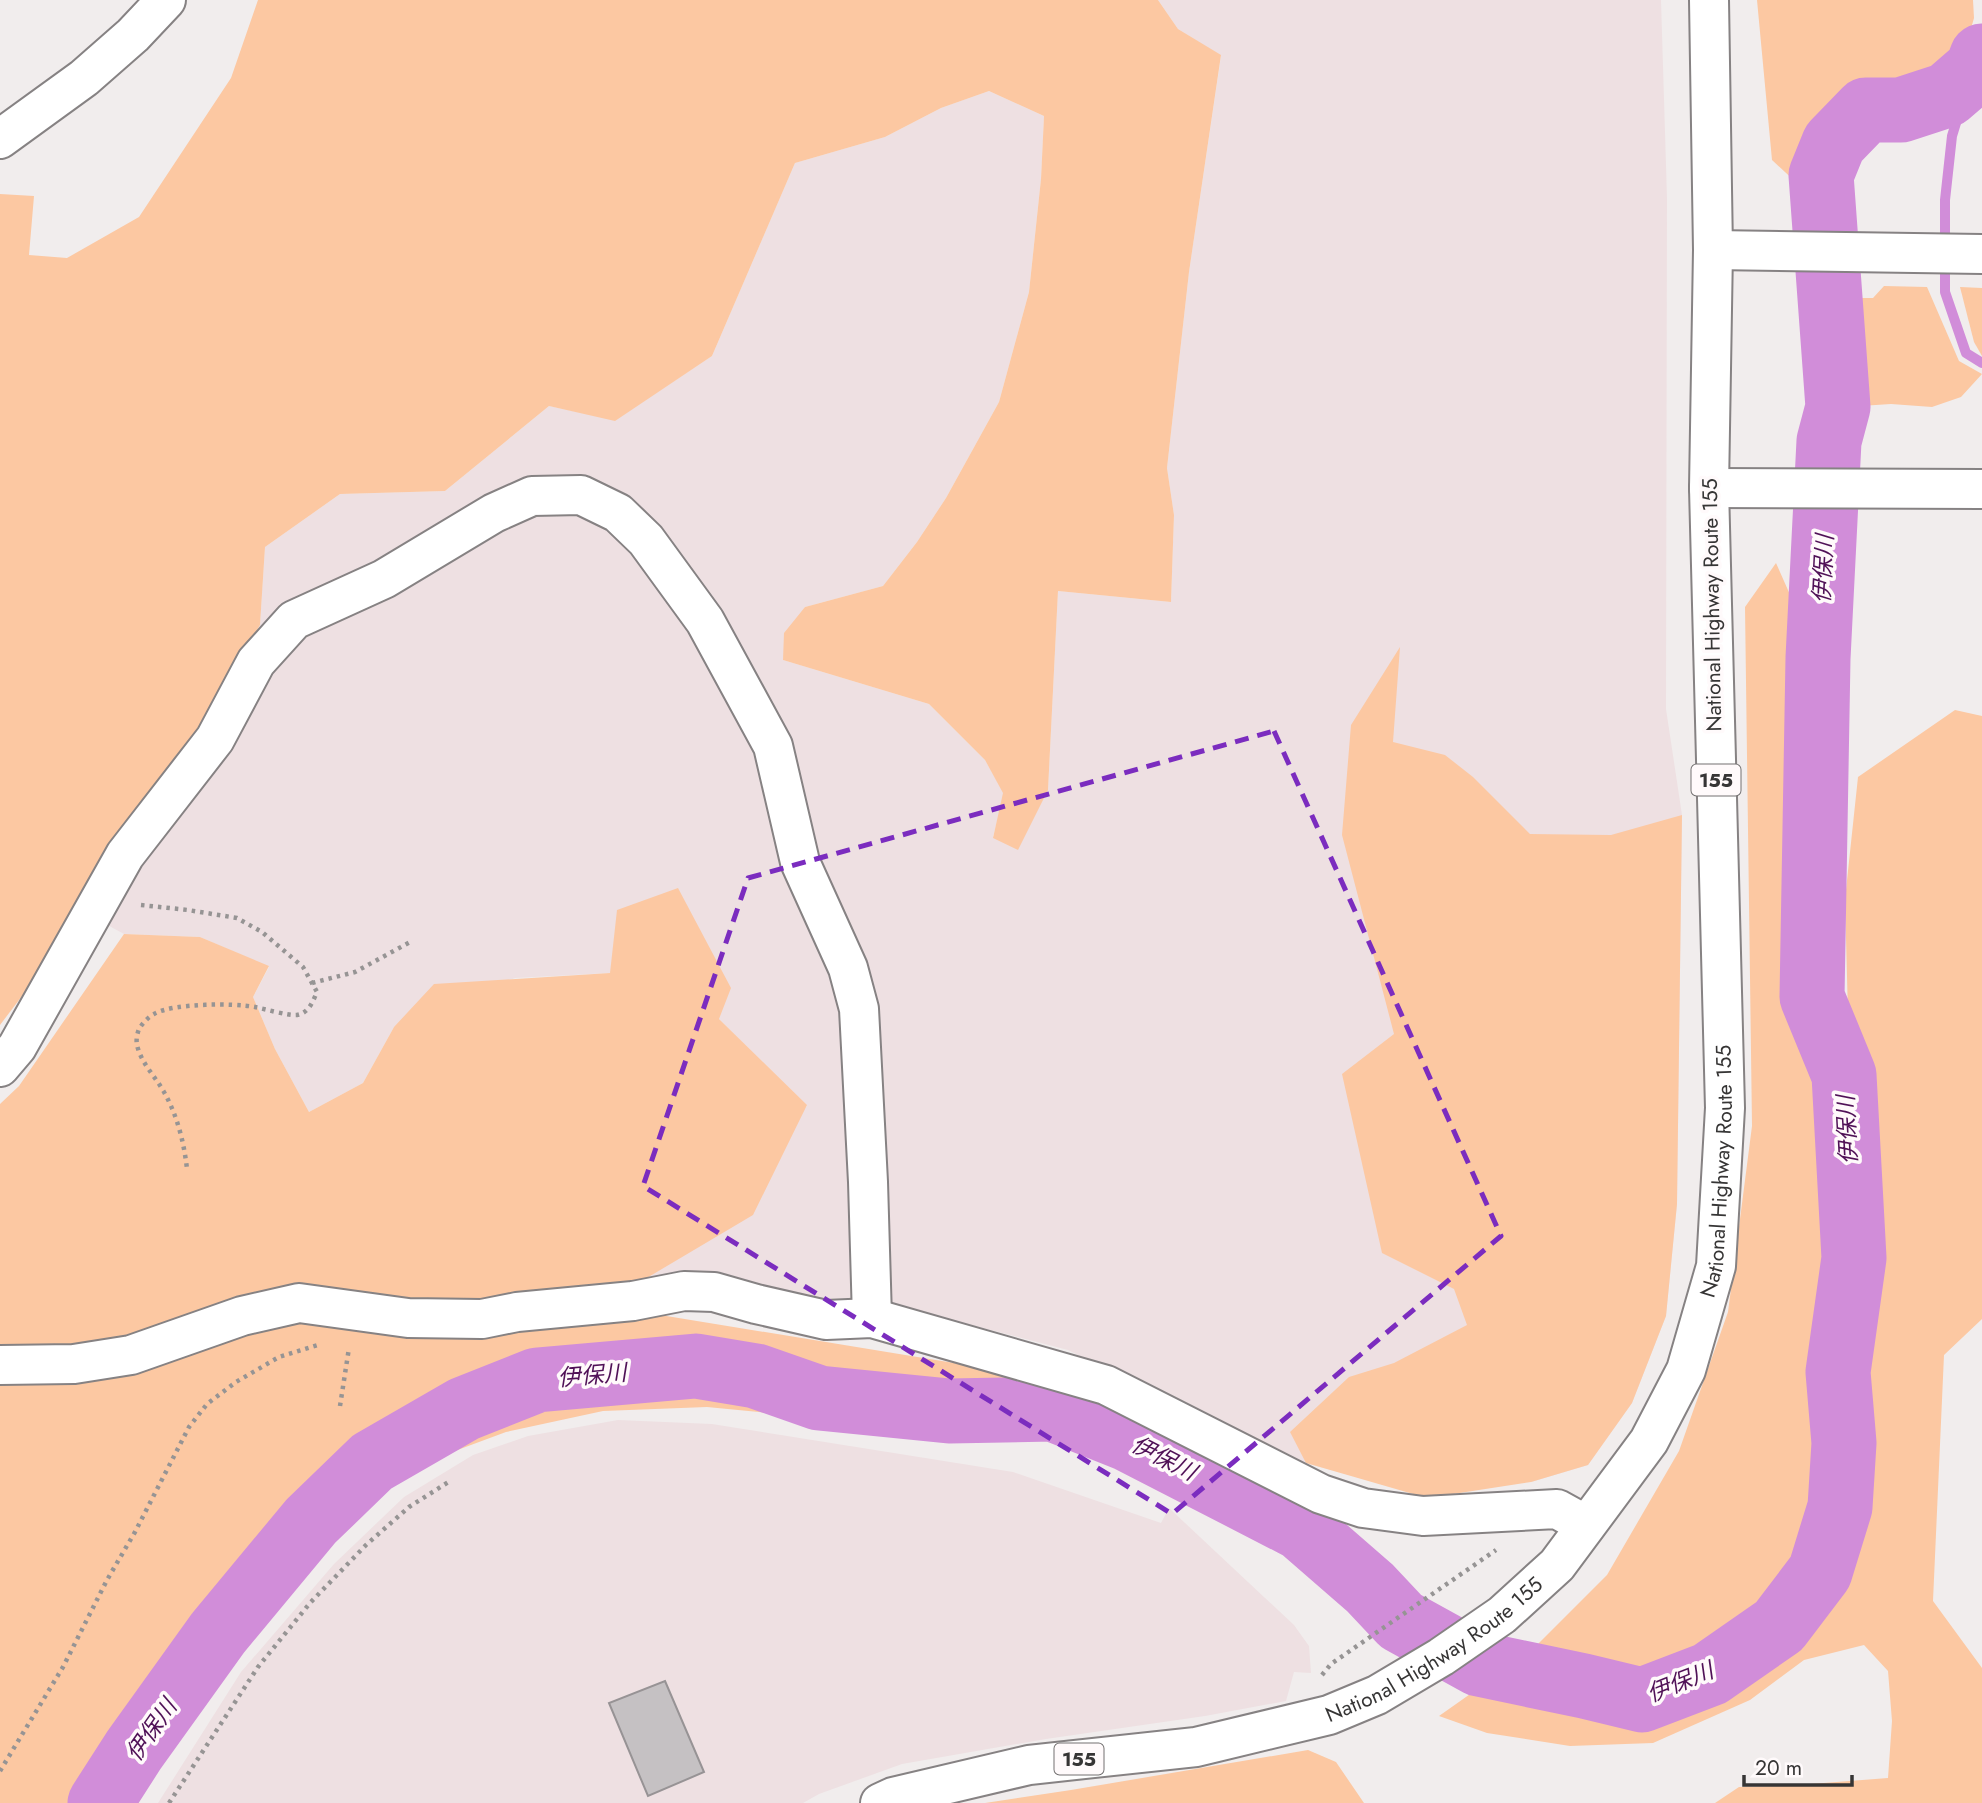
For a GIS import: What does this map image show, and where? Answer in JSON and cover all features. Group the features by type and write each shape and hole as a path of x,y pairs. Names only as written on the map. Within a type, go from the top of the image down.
{"main road":[{"path":"0,139 83,78 133,35 166,0"},
{"name":"National Highway Route 155","path":"880,1803 893,1797 1030,1765 1196,1746 1329,1716 1377,1695 1441,1657 1502,1615 1557,1565 1649,1441 1686,1370 1716,1266 1725,1108 1709,488 1713,250 1709,0"},
{"path":"1713,250 1982,254"},
{"path":"1709,488 1982,489"},
{"path":"0,1067 18,1047 125,855 215,739 256,662 295,620 384,579 494,513 532,496 581,495 618,513 646,540 705,621 773,746 800,862 848,968 859,1009 872,1318"},
{"path":"0,1365 74,1364 131,1355 242,1316 299,1303 354,1324 408,1318 482,1319 517,1312 632,1301 684,1291 714,1292 826,1320 872,1318 1107,1385 1321,1494 1363,1508 1423,1516 1556,1508 1586,1525"}],"path":[{"path":"101,898 237,918 262,932 303,967 317,992 309,1009 297,1015 252,1006 225,1004 176,1008 154,1013 143,1023 137,1033 137,1045 164,1093 177,1124 187,1169"},
{"path":"312,983 355,972 412,941"},
{"path":"340,1406 354,1324"},
{"path":"0,1771 63,1667 189,1427 206,1404 236,1382 279,1357 354,1324"},
{"path":"169,1803 258,1667 310,1603 383,1529 409,1507 450,1481"},
{"path":"1331,1664 1499,1548"}],"highlighted area":[{"path":"1274,731 1501,1236 1172,1514 643,1186 748,878"}],"shaded area":[{"path":"258,0 1158,0 1178,29 1221,55 1189,272 1167,468 1174,515 1171,602 1058,591 1048,790 1018,850 993,838 1003,793 985,760 929,704 783,660 784,633 805,607 883,586 946,498 999,402 1029,292 1041,179 1044,116 989,91 941,108 885,137 795,163 712,356 615,421 549,406 445,491 340,494 265,547 260,625 182,763 38,975 0,1025 0,194 34,196 29,255 67,258 139,217 231,78"},
{"path":"1158,0 1661,0 1667,198 1666,709 1682,815 1677,1204 1666,1316 1632,1403 1588,1465 1531,1482 1346,1474 1306,1463 1287,1461 1068,1350 921,1312 708,1283 640,1282 807,1106 719,1019 611,973 515,978 394,1027 363,1083 309,1112 275,1049 253,997 269,967 200,937 124,934 76,908 182,763 260,625 265,547 340,494 445,491 549,406 615,420 712,356 795,163 885,137 941,108 989,91 1044,116 1041,179 1029,292 999,402 946,498 883,586 805,607 783,660 929,704 985,760 1004,793 993,837 1048,790 1058,591 1171,602 1174,515 1167,468 1189,272 1221,56 1178,29"},
{"path":"1757,0 1973,0 1974,18 1961,64 1938,83 1901,98 1869,98 1826,127 1813,165 1800,186 1772,160"},
{"path":"1884,286 1927,287 1959,361 1982,374 1961,397 1932,407 1891,404 1845,407 1842,298 1873,298"},
{"path":"1960,287 1982,288 1982,356 1974,342"},
{"path":"1776,563 1810,640 1801,1004 1824,1089 1837,1195 1848,1015 1845,899 1858,777 1955,710 1982,716 1982,1319 1944,1355 1933,1601 1982,1668 1982,1803 1715,1803 1739,1787 1888,1778 1892,1721 1888,1671 1864,1645 1804,1660 1750,1700 1653,1743 1570,1746 1487,1733 1439,1716 1530,1652 1607,1575 1679,1451 1728,1312 1752,1126 1745,607"},
{"path":"1400,647 1393,742 1445,755 1473,777 1530,834 1611,835 1682,815 1677,1204 1666,1316 1632,1403 1588,1465 1531,1482 1427,1498 1306,1463 1290,1432 1349,1377 1394,1363 1467,1325 1454,1289 1382,1253 1342,1074 1394,1034 1342,835 1351,725"},
{"path":"678,888 731,988 719,1019 807,1105 753,1215 640,1282 642,1312 1058,1380 1033,1439 707,1407 603,1411 506,1432 417,1465 358,1513 284,1594 130,1803 0,1803 0,1104 19,1086 124,934 200,937 269,966 253,997 275,1049 309,1112 363,1083 394,1027 434,984 610,973 617,910"},
{"path":"618,1420 712,1424 1013,1472 1161,1523 1169,1508 1294,1625 1309,1646 1311,1673 1294,1672 1286,1701 902,1764 819,1794 803,1803 158,1803 241,1672 334,1564 404,1497 473,1455 528,1436"},
{"path":"1308,1750 1336,1762 1364,1803 985,1803 1071,1790"}],"building":[{"path":"665,1681 704,1772 648,1796 609,1703"}],"waterway":[{"name":"伊保川","path":"100,1803 134,1750 218,1633 311,1521 372,1462 464,1409 537,1380 696,1366 756,1376 819,1398 949,1411 1053,1409 1128,1439 1301,1528 1370,1588 1401,1621 1479,1664 1642,1700 1710,1674 1779,1626 1820,1572 1840,1507 1844,1443 1838,1372 1854,1258 1844,1075 1812,997 1818,658 1829,441 1838,407 1821,175 1834,143 1866,110 1901,110 1947,95 1977,69 1982,56"},
{"path":"1971,74 1952,136 1945,200 1945,292 1966,353 1982,363"}]}
